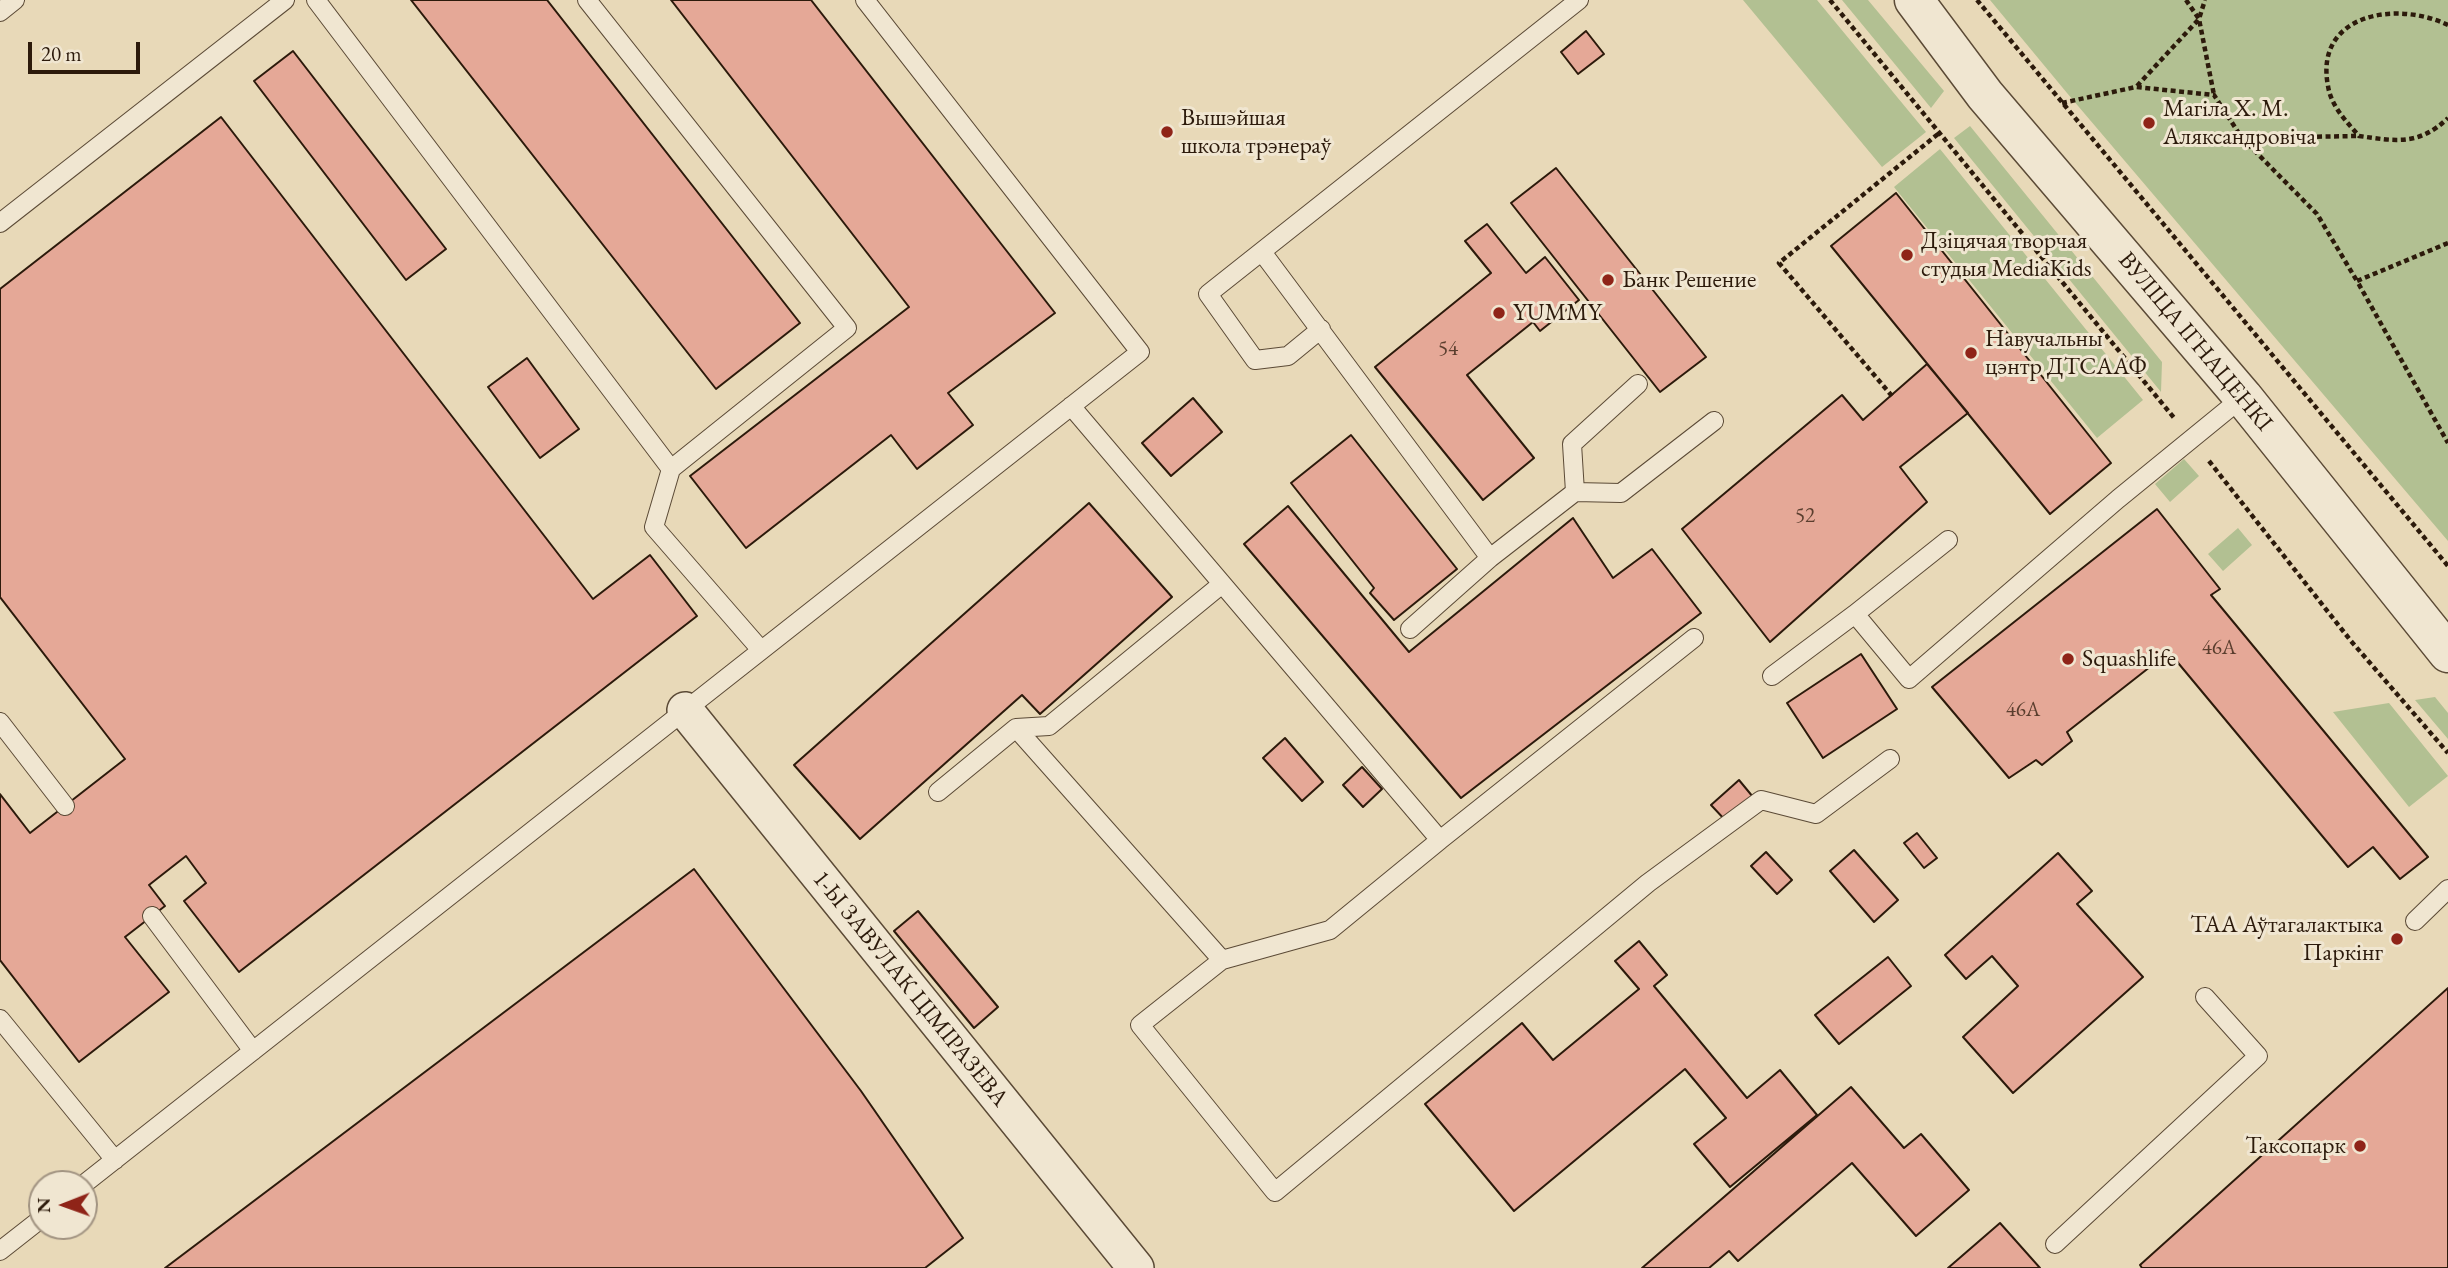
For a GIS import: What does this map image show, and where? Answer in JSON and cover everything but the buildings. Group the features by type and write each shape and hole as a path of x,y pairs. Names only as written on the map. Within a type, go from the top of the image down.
{"street":[{"name":"ВУЛІЦА ІГНАЦЕНКІ","path":"1914,0 1985,95 2243,397 2448,653"},
{"name":"1-Ы ЗАВУЛАК ЦІМІРАЗЕВА","path":"685,710 1136,1268"}],"lane":[{"path":"0,12 15,0"},
{"path":"0,223 285,0"},
{"path":"316,0 671,469"},
{"path":"587,0 847,328 671,469 654,527 761,650"},
{"path":"98,1174 1140,352 865,0"},
{"path":"1321,329 1288,356 1255,360 1208,294 1579,0"},
{"path":"1262,252 1490,558"},
{"path":"1575,492 1572,444 1638,384"},
{"path":"1855,614 1909,679 2118,499 2243,397"},
{"path":"1071,406 1440,840"},
{"path":"1410,629 1490,558 1575,492 1621,493 1714,421"},
{"path":"1772,676 1948,540"},
{"path":"938,792 1016,728 1049,726 1222,584"},
{"path":"1694,638 1330,930 1222,960 1140,1025 1275,1192 1648,883 1762,800 1816,814 1890,759"},
{"path":"0,722 65,806"},
{"path":"1016,728 1222,960"},
{"path":"2415,921 2448,889"},
{"path":"152,916 253,1051"},
{"path":"2055,1244 2258,1056 2205,997"},
{"path":"0,1019 116,1160"},
{"path":"0,1251 28,1228"}],"path":[{"path":"1830,0 1938,134 1779,263 1892,396"},
{"path":"1977,0 2448,566"},
{"path":"2186,0 2199,19 2214,95 2242,138 2318,214 2448,443"},
{"path":"2136,87 2199,19 2205,0"},
{"path":"2435,12 2448,25"},
{"path":"2356,14 2347,21 2333,41 2326,64 2328,87 2337,109 2359,136"},
{"path":"2062,103 2136,87 2214,95"},
{"path":"2242,138 2359,136 2395,142 2416,139 2437,129 2448,118"},
{"path":"2357,281 2448,243"}],"green space":[{"path":"1743,0 1817,0 1926,132 1882,167"},
{"path":"1842,0 1868,0 1944,91 1931,108"},
{"path":"1990,0 2448,0 2448,541 2067,93"},
{"path":"1970,126 2162,362 2161,392 1954,138"},
{"path":"1940,149 2143,400 2097,438 1894,187"},
{"path":"2184,459 2199,476 2170,502 2155,484"},
{"path":"2238,528 2252,545 2223,571 2208,554"},
{"path":"2435,697 2448,713 2448,739 2415,700"},
{"path":"2389,703 2448,776 2409,807 2333,712"}],"place":[{"name":"Магіла Х. М. Аляксандровіча","path":"2149,123"},
{"name":"Вышэйшая школа трэнераў","path":"1167,132"},
{"name":"Дзіцячая творчая студыя MediaKids","path":"1907,255"},
{"name":"Банк Решение","path":"1608,280"},
{"name":"YUMMY","path":"1499,313"},
{"name":"Навучальны цэнтр ДТСААФ","path":"1971,353"},
{"name":"Squashlife","path":"2068,659"},
{"name":"ТАА Аўтагалактыка Паркінг","path":"2397,939"},
{"name":"Таксопарк","path":"2360,1146"}]}
